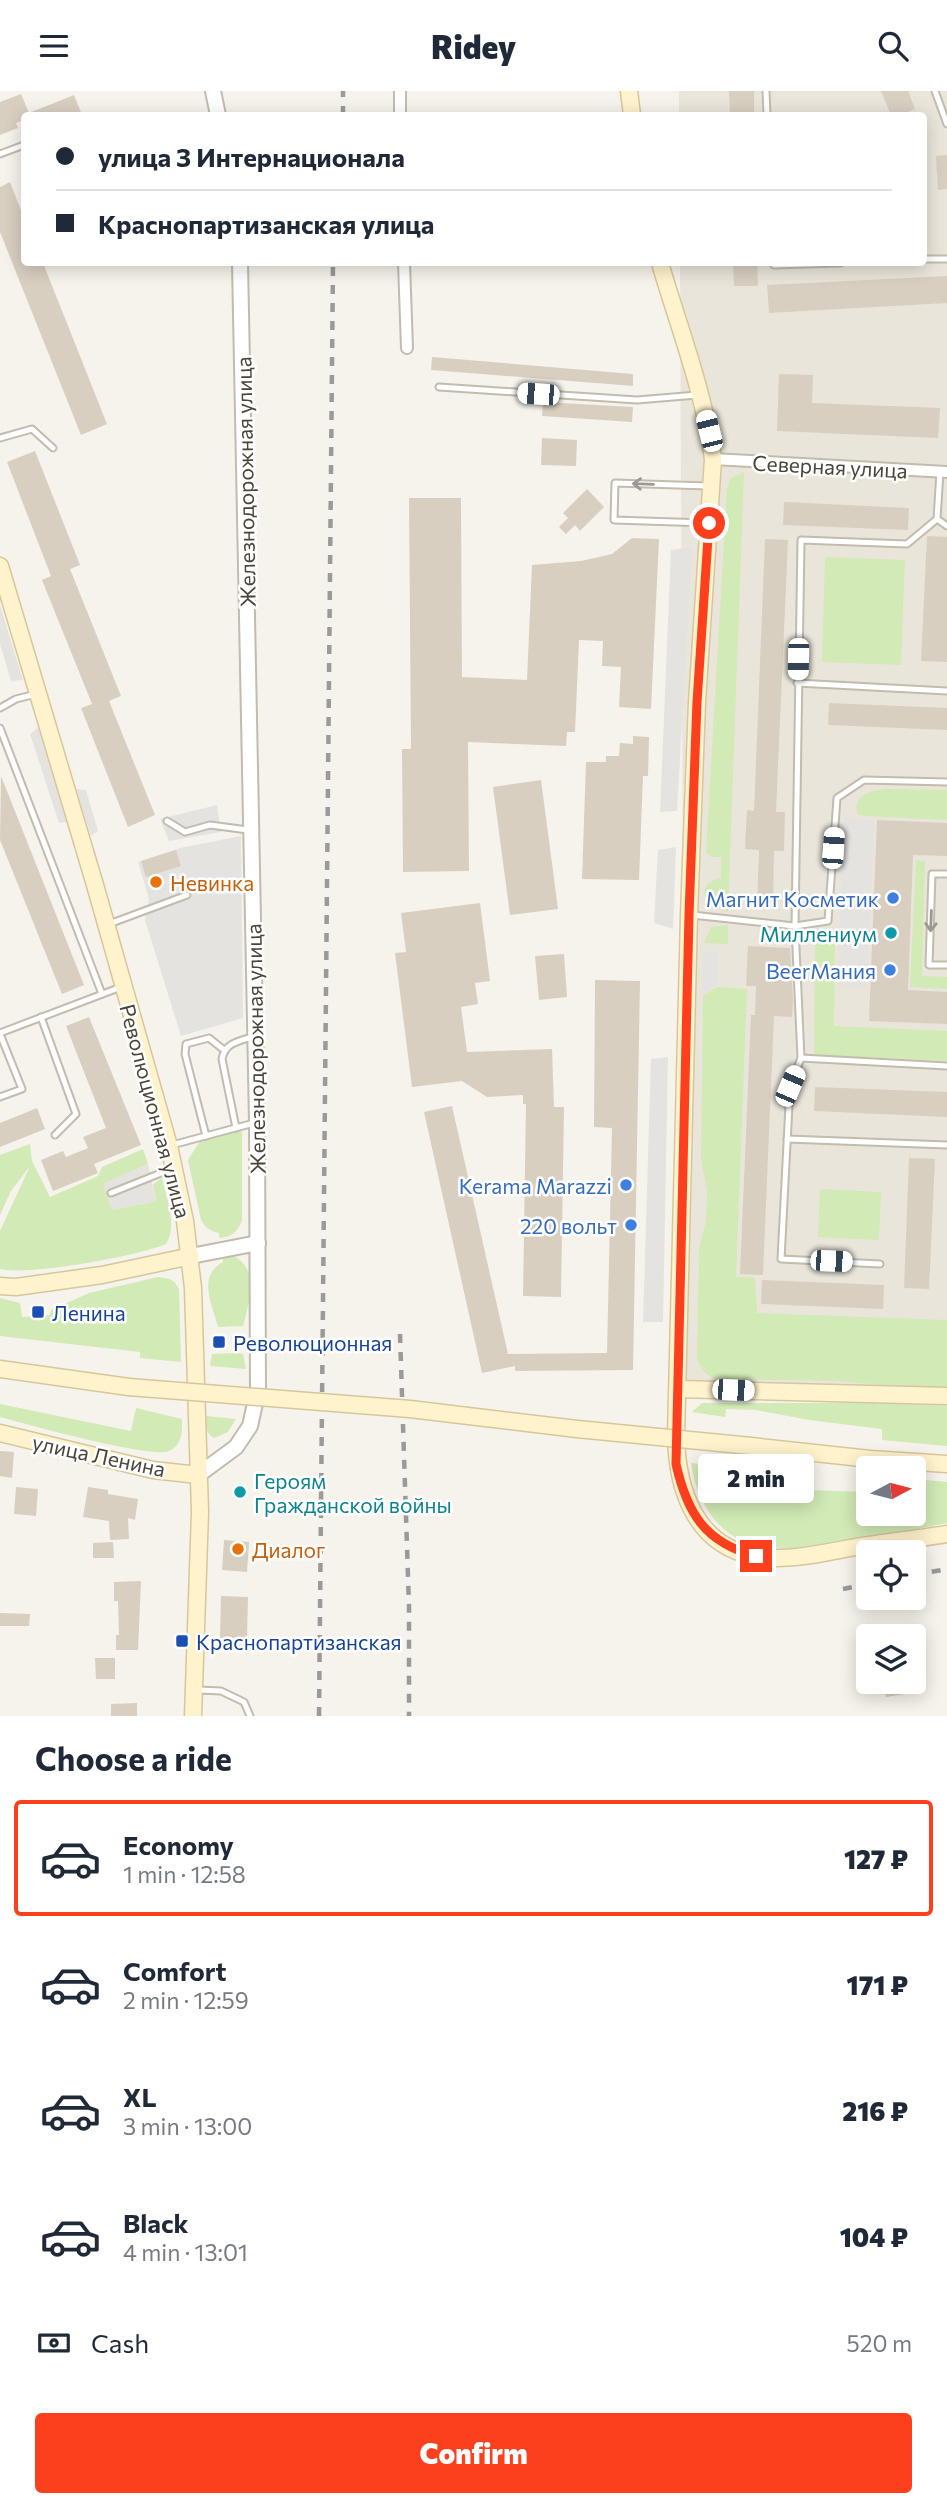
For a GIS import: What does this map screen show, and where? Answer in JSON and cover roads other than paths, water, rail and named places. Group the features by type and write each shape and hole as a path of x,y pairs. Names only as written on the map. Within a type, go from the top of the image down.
{"main road":[{"path":"629,91 632,112"},
{"path":"661,266 700,394 713,459 697,702 689,915 676,1464 681,1488 690,1508 703,1526 719,1541 734,1551 756,1556 796,1557 947,1534"},
{"name":"Революционная улица","path":"0,566 169,1146 191,1256 200,1512 193,1716"},
{"path":"0,1286 16,1287 102,1275 191,1256"},
{"path":"0,1369 129,1388 410,1409 577,1429 870,1459 947,1464"},
{"path":"678,1388 947,1396"},
{"name":"улица Ленина","path":"0,1433 153,1469 198,1475"}],"street":[{"path":"213,91 217,112"},
{"path":"400,91 400,112"},
{"name":"Железнодорожная улица","path":"198,1475 236,1447 250,1426 258,1390 257,1122 240,266"},
{"path":"404,266 407,348"},
{"name":"Северная улица","path":"713,459 943,472"},
{"path":"191,1256 258,1243"}],"lane":[{"path":"766,91 767,112"},
{"path":"935,91 947,124"},
{"path":"0,154 21,146"},
{"path":"927,260 947,259"},
{"path":"439,387 637,400 700,394"},
{"path":"0,438 32,429 53,448"},
{"path":"880,1263 781,1259 790,1086 802,1058 795,926 797,683 802,540 908,544 937,519 943,472"},
{"path":"709,523 614,520 615,483 711,487"},
{"path":"937,519 947,526"},
{"path":"797,683 947,691"},
{"path":"0,708 16,699 38,694"},
{"path":"0,728 102,994"},
{"path":"689,915 795,926 828,921 837,798 864,780 947,782"},
{"path":"167,821 185,832 210,825 251,831"},
{"path":"947,874 932,874 929,965 947,965"},
{"path":"106,925 187,895"},
{"path":"0,1097 22,1089 0,1034 123,986"},
{"path":"41,1017 76,1114 55,1135"},
{"path":"236,1128 222,1059 224,1050 230,1044 255,1036"},
{"path":"206,1136 185,1054 186,1044 209,1038 224,1050"},
{"path":"802,1058 947,1066"},
{"path":"169,1146 257,1122"},
{"path":"787,1139 947,1145"},
{"path":"111,1193 174,1168"},
{"path":"194,1690 221,1692 244,1702 250,1716"},
{"path":"243,1716 244,1702"}],"railway":[{"path":"343,91 343,112"},
{"path":"319,1716 333,266"},
{"path":"400,1334 409,1607 409,1716"},
{"path":"926,1573 947,1569"},
{"path":"843,1589 856,1586"}],"place":[{"name":"Невинка","path":"156,882"},
{"name":"Магнит Косметик","path":"893,898"},
{"name":"Миллениум","path":"891,933"},
{"name":"BeerМания","path":"890,970"},
{"name":"Kerama Marazzi","path":"626,1185"},
{"name":"220 вольт","path":"631,1225"},
{"name":"Ленина","path":"38,1312"},
{"name":"Революционная","path":"219,1342"},
{"name":"Героям Гражданской войны","path":"240,1492"},
{"name":"Диалог","path":"238,1549"},
{"name":"Краснопартизанская","path":"182,1641"}]}
